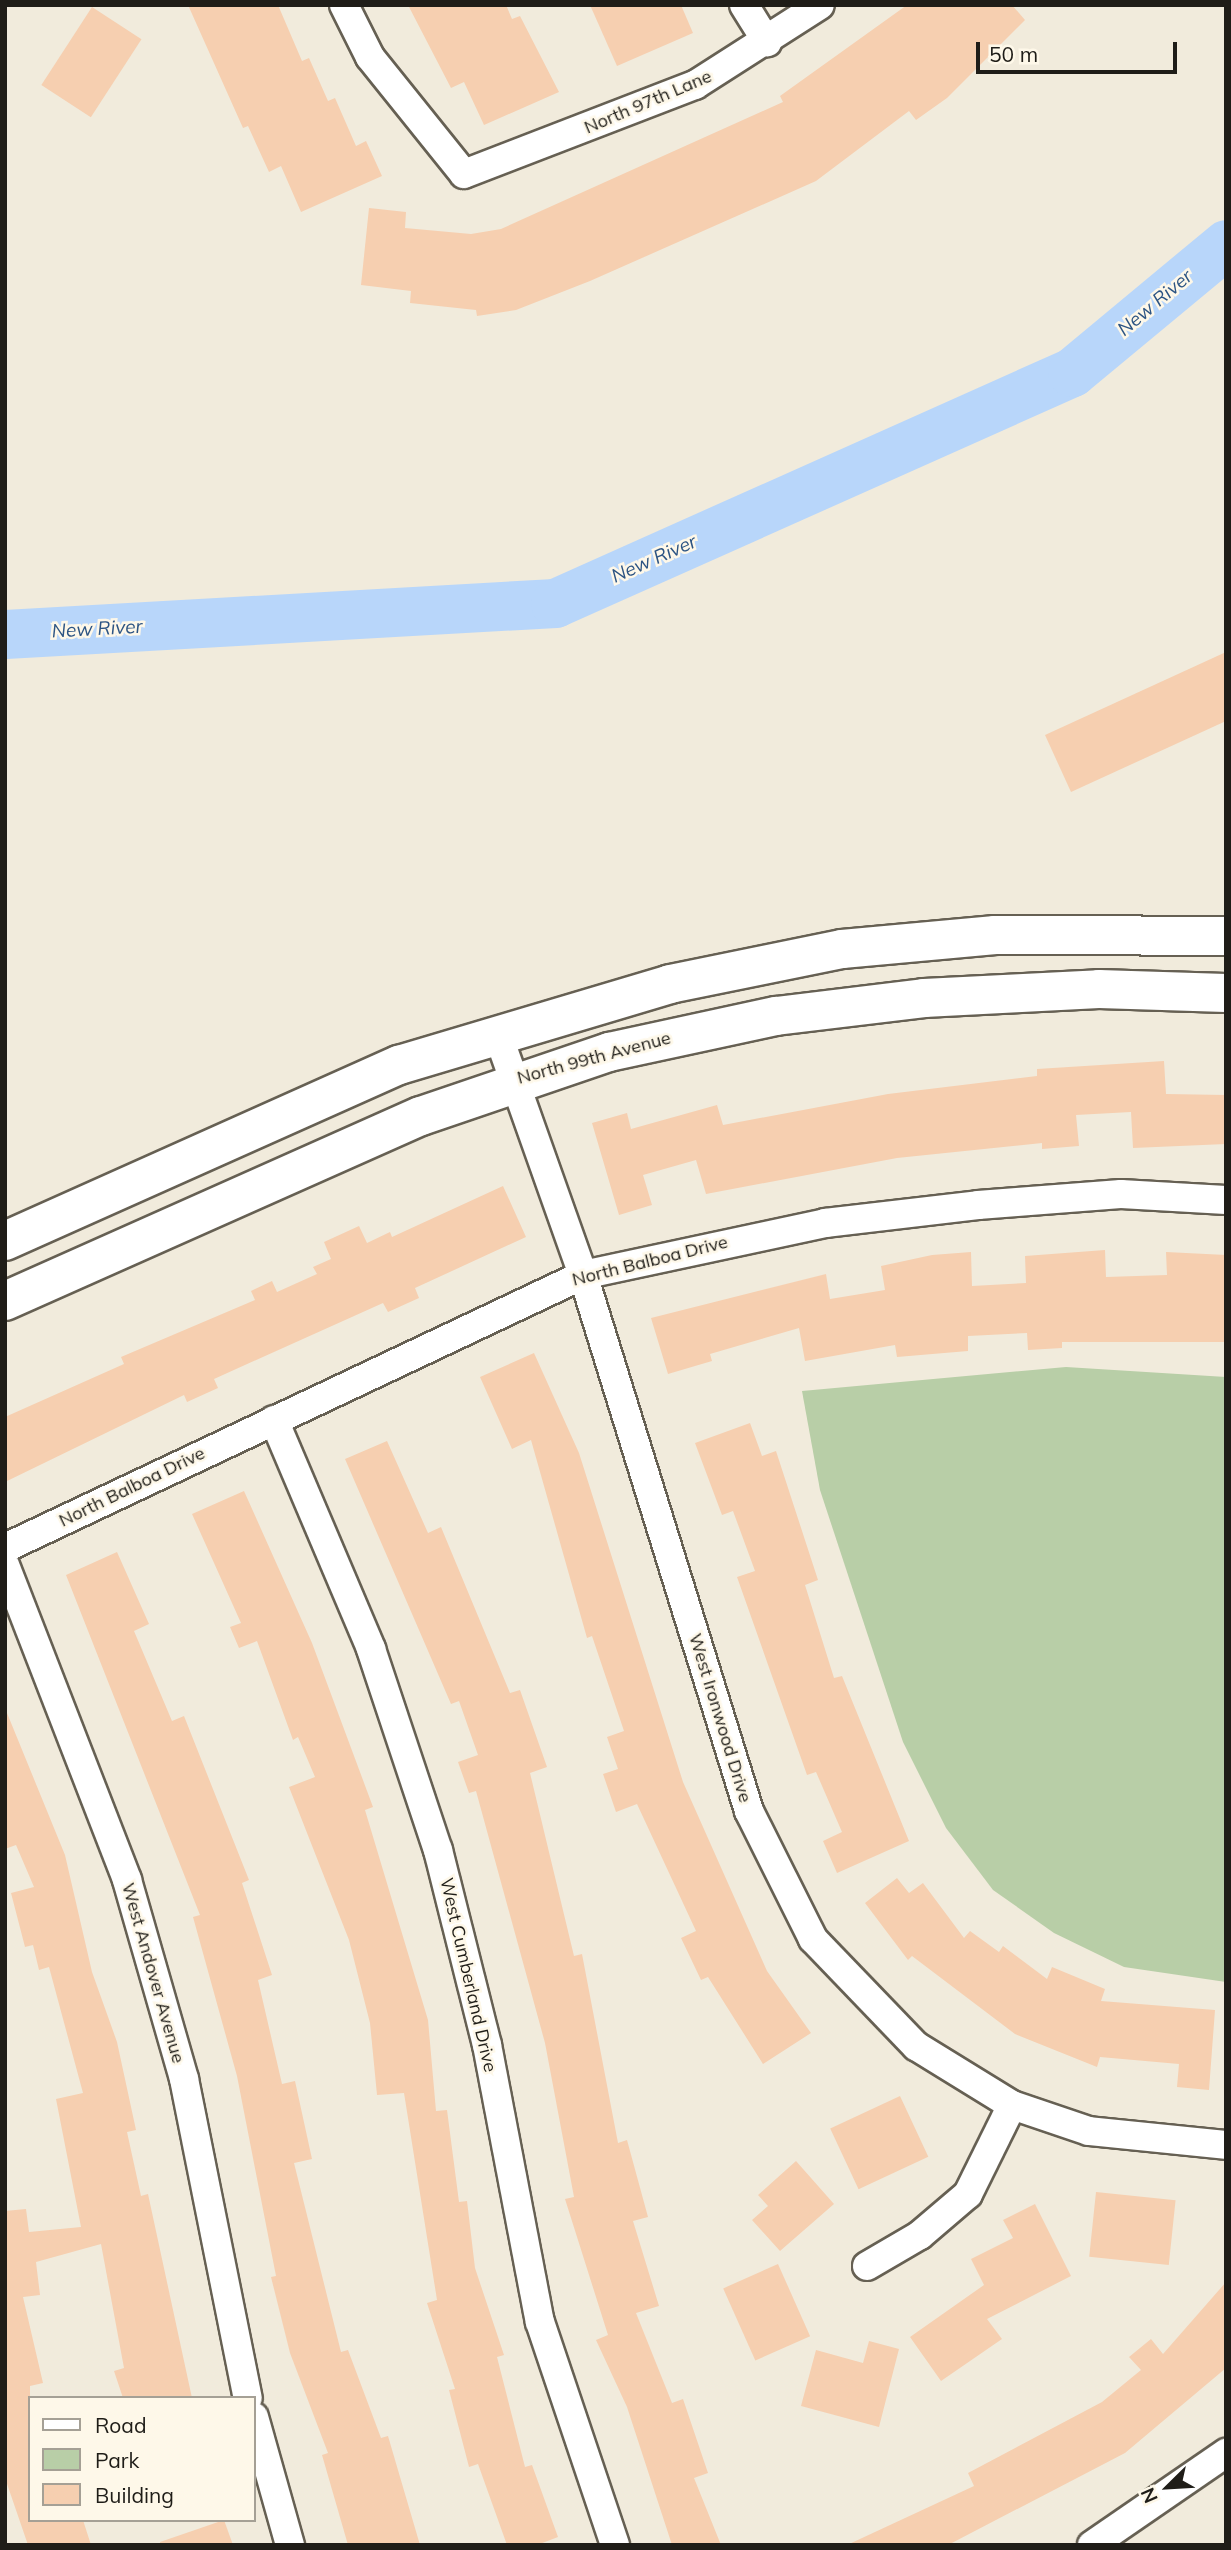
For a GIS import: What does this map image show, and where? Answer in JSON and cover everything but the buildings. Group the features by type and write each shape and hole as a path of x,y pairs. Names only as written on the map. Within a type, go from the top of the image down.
{"main road":[{"path":"5,1241 295,1107 497,1032 670,984 842,949 1059,932 1226,936"},
{"name":"North 99th Avenue","path":"5,1301 516,1079 693,1031 912,1000 1099,989 1226,993"}],"street":[{"name":"North 97th Lane","path":"344,5 370,57 464,174 660,101 767,42 820,5"},
{"path":"744,5 767,42"},
{"name":"West Ironwood Drive","path":"497,1032 516,1079 583,1275 749,1811 781,1884 813,1939 867,2003 916,2046 1012,2105 1089,2130 1226,2145"},
{"name":"North Balboa Drive","path":"5,1548 583,1275 825,1223 964,1206 1121,1194 1226,1200"},
{"name":"West Cumberland Drive","path":"274,1420 370,1649 438,1850 487,2045 541,2322 615,2545"},
{"name":"West Andover Avenue","path":"5,1565 127,1880 184,2079 248,2396"},
{"path":"867,2266 920,2235 968,2194 1012,2105"},
{"path":"256,2424 290,2545"},
{"path":"1092,2545 1226,2453"}],"green space":[{"path":"1066,1367 1226,1377 1226,1982 1124,1967 1054,1933 993,1890 946,1828 903,1742 820,1490 802,1391"}],"waterway":[{"name":"New River","path":"5,634 555,603 1072,372 1226,244"}]}
